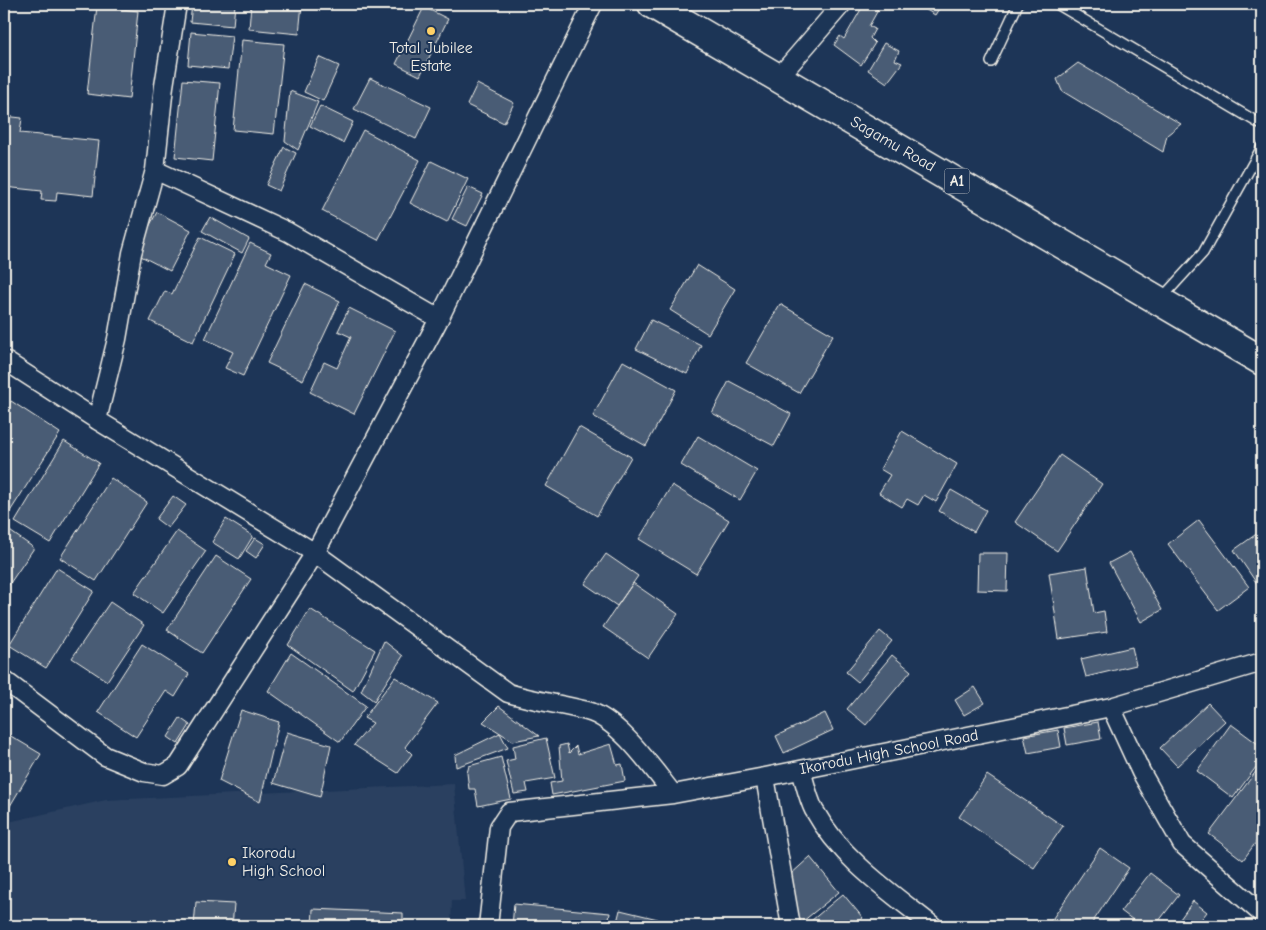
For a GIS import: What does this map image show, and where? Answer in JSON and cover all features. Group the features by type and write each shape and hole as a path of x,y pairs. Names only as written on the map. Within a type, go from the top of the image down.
{"highway":[{"name":"Sagamu Road","path":"652,4 1262,361"}],"street":[{"path":"97,420 118,339 132,253 155,170 164,86 176,4"},
{"path":"4,680 105,756 144,772 163,775 178,766 314,553 439,319 593,4"},
{"path":"779,77 842,4"},
{"path":"155,170 288,232 439,319"},
{"path":"4,360 97,420 314,553 508,693 532,700 589,711 611,724 636,746 673,794"},
{"name":"Ikorodu High School Road","path":"488,926 498,827 509,812 673,794 801,770 1111,707 1262,662"},
{"path":"1111,707 1141,772 1182,844 1262,914"},
{"path":"801,770 814,809 836,844 933,926"},
{"path":"765,777 791,926"}],"lane":[{"path":"991,62 1018,4"},
{"path":"1057,4 1262,125"},
{"path":"1159,301 1203,253 1262,147"}],"shaded area":[{"name":"Ikorodu High School","path":"454,784 465,901 452,901 451,926 4,926 4,823 106,800"}],"building":[{"path":"192,4 235,4 233,26 190,22"},
{"path":"251,4 302,4 299,34 249,29"},
{"path":"864,4 869,4 878,10 869,26 875,29 870,38 875,43 861,65 834,45 840,36 844,39"},
{"path":"916,4 942,4 935,15"},
{"path":"97,6 138,11 129,99 87,94"},
{"path":"424,7 448,19 420,76 396,64"},
{"path":"191,32 232,36 228,69 188,65"},
{"path":"242,40 284,44 274,134 233,130"},
{"path":"884,43 899,51 895,60 902,63 887,83 868,70"},
{"path":"319,57 339,66 323,101 304,92"},
{"path":"1078,63 1181,124 1167,135 1163,152 1062,91 1057,79"},
{"path":"370,78 431,107 416,139 354,109"},
{"path":"183,80 220,83 212,161 175,157"},
{"path":"477,84 514,103 504,123 467,105"},
{"path":"290,91 318,102 298,150 285,141"},
{"path":"320,106 353,122 343,143 310,126"},
{"path":"4,116 22,118 20,133 99,141 93,196 57,192 56,201 41,200 42,191 4,187"},
{"path":"363,130 420,160 378,240 322,211"},
{"path":"284,147 296,153 279,191 266,185"},
{"path":"431,161 468,179 447,222 410,203"},
{"path":"468,187 483,194 467,226 452,219"},
{"path":"157,212 191,230 170,271 135,253"},
{"path":"210,217 249,239 242,253 202,231"},
{"path":"200,237 235,254 193,342 150,321 165,291 172,294"},
{"path":"250,243 271,253 266,263 291,275 243,376 225,368 233,352 205,339"},
{"path":"697,265 735,289 708,334 670,310"},
{"path":"305,284 340,301 303,380 267,363"},
{"path":"780,304 833,335 799,393 746,363"},
{"path":"349,308 395,331 354,414 310,392 324,362 337,368 351,337 338,331"},
{"path":"651,320 701,345 687,374 636,349"},
{"path":"623,361 676,390 646,446 593,416"},
{"path":"729,381 791,414 774,446 712,413"},
{"path":"11,401 60,433 4,521 4,456 8,450 4,448 4,412"},
{"path":"579,427 631,457 597,516 546,486"},
{"path":"902,431 957,464 936,502 924,495 918,505 907,499 902,507 879,493 890,475 880,469"},
{"path":"698,436 757,471 740,500 681,465"},
{"path":"64,441 99,463 50,543 15,522"},
{"path":"1060,455 1102,484 1057,551 1015,522"},
{"path":"111,478 147,502 96,581 60,558"},
{"path":"672,485 729,520 696,574 639,539"},
{"path":"951,490 986,510 974,532 939,511"},
{"path":"173,496 186,505 168,528 156,519"},
{"path":"226,519 253,536 239,559 212,542"},
{"path":"1199,520 1249,587 1218,610 1168,544"},
{"path":"4,527 34,548 4,592"},
{"path":"1262,530 1262,591 1234,550"},
{"path":"177,531 206,551 163,613 134,593"},
{"path":"255,538 265,544 256,558 246,551"},
{"path":"1130,552 1162,610 1141,622 1109,563"},
{"path":"978,553 1008,553 1007,591 977,590"},
{"path":"606,554 638,576 617,606 585,584"},
{"path":"216,556 251,579 202,653 167,630"},
{"path":"1087,567 1094,613 1104,611 1107,632 1059,639 1049,573"},
{"path":"57,568 94,591 46,668 9,645"},
{"path":"633,583 678,614 648,658 603,627"},
{"path":"110,602 144,625 107,681 72,658"},
{"path":"310,609 375,650 353,691 288,645"},
{"path":"880,631 892,641 858,682 846,672"},
{"path":"384,641 403,656 374,701 361,691"},
{"path":"142,644 189,674 175,697 166,691 136,737 98,712"},
{"path":"1132,647 1136,665 1086,677 1081,659"},
{"path":"291,653 366,706 340,742 268,691"},
{"path":"892,655 911,671 866,725 847,709"},
{"path":"395,677 438,703 405,747 412,754 398,773 354,745 373,723 364,718"},
{"path":"975,687 985,703 964,715 955,700"},
{"path":"1208,703 1225,721 1177,766 1160,748"},
{"path":"499,706 539,736 513,741 483,722"},
{"path":"241,710 279,722 260,802 219,781"},
{"path":"825,713 833,730 784,753 776,736"},
{"path":"180,718 190,725 178,744 168,737"},
{"path":"1098,722 1101,739 1067,745 1064,728"},
{"path":"1231,724 1262,747 1262,759 1233,798 1197,771"},
{"path":"1058,730 1061,747 1028,753 1024,736"},
{"path":"4,732 41,754 7,811 4,809"},
{"path":"287,732 331,745 320,797 273,783"},
{"path":"500,733 508,748 456,767 455,755"},
{"path":"546,738 555,778 526,783 528,792 514,794 506,761 515,759 513,746"},
{"path":"567,744 569,753 576,746 578,754 611,744 617,765 622,764 625,781 552,795 550,783 562,781 559,746"},
{"path":"501,757 511,799 478,806 475,789 469,789 467,773 469,766"},
{"path":"1260,766 1262,768 1262,834 1243,860 1209,834"},
{"path":"987,775 1063,826 1034,868 959,817"},
{"path":"1100,848 1129,868 1090,926 1058,926 1051,921"},
{"path":"810,857 839,892 797,926 790,875"},
{"path":"1150,873 1179,895 1155,926 1141,926 1121,911"},
{"path":"843,894 863,918 853,926 805,926"},
{"path":"1193,901 1207,912 1196,926 1175,926"},
{"path":"196,902 234,904 232,926 194,926"},
{"path":"514,904 610,913 608,926 512,926"},
{"path":"313,909 403,913 403,926 312,926"},
{"path":"620,910 658,919 657,926 616,926"}],"place":[{"name":"Total Jubilee Estate","path":"431,31"},
{"name":"Ikorodu High School","path":"232,862"}]}
